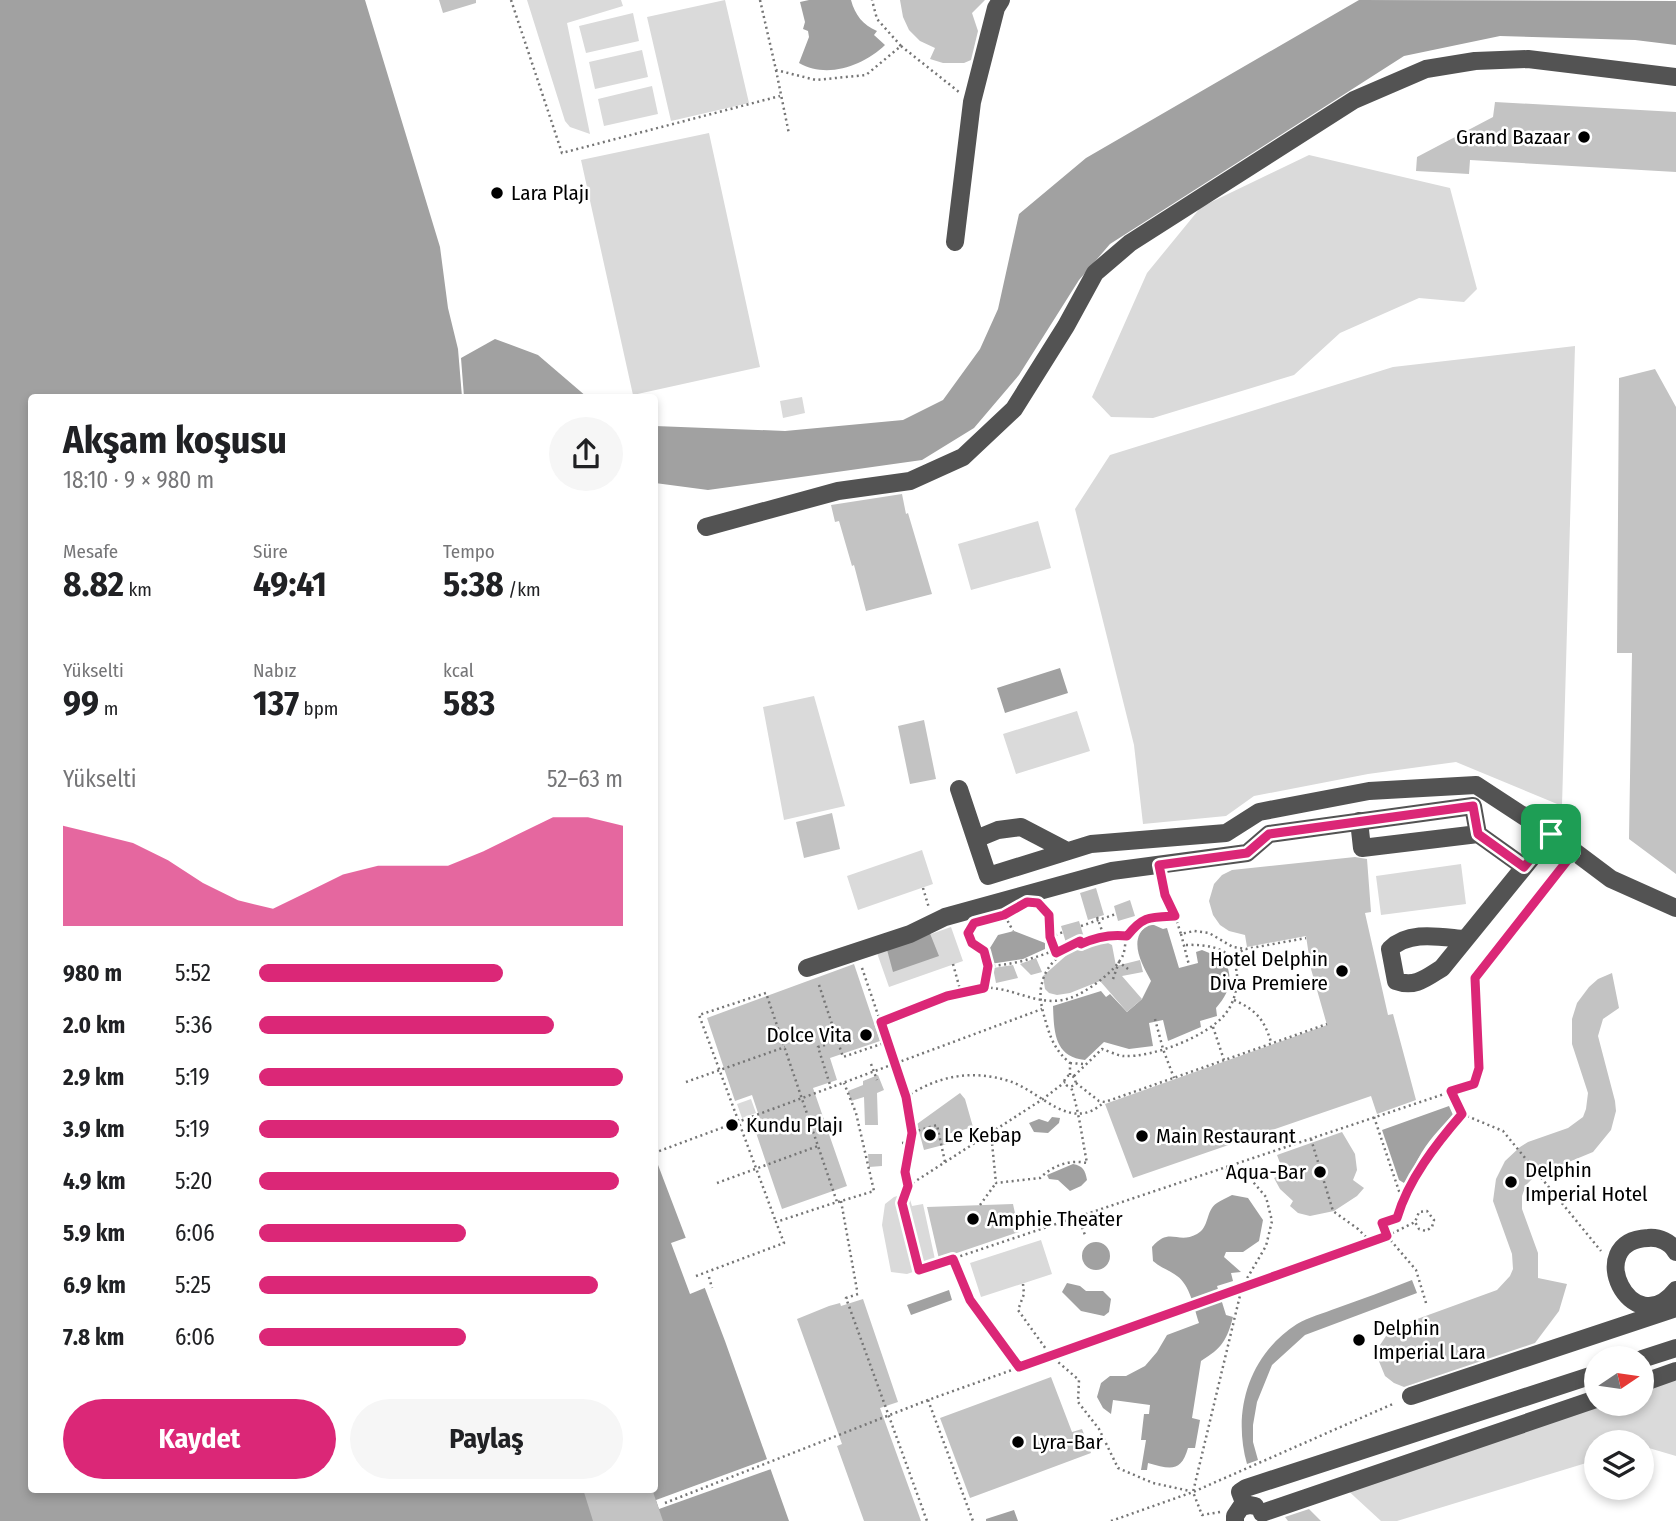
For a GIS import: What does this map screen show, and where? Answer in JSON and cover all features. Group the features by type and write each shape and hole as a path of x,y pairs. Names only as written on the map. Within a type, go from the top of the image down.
{"street":[{"path":"956,242 972,102 996,8 1001,0"},
{"path":"706,527 838,491 910,481 963,457 1014,409 1095,273 1130,243 1354,100 1426,69 1475,61 1528,59 1676,76"},
{"path":"959,789 988,876 1091,844 1226,833 1259,811 1370,791 1476,785 1551,834 1611,879 1676,908"},
{"path":"807,968 909,934 945,917 1112,871 1247,853 1269,834 1473,806 1478,834"},
{"path":"1359,821 1363,848 1478,834 1524,867"},
{"path":"976,839 998,830 1021,827 1067,851"},
{"path":"1465,939 1551,834"},
{"path":"1676,1252 1674,1247 1657,1237 1638,1238 1622,1250 1615,1267 1618,1286 1631,1301 1650,1306 1668,1299 1676,1290"},
{"path":"1411,1396 1676,1308"},
{"path":"1654,1355 1676,1348"},
{"path":"1654,1379 1676,1371"},
{"path":"1584,1378 1240,1492 1248,1514 1584,1403"}],"path":[{"path":"512,0 562,153 780,96"},
{"path":"760,0 789,134"},
{"path":"872,0 877,19 901,46 972,102"},
{"path":"776,70 816,80 866,75 901,46"},
{"path":"857,951 906,1097 912,1133 905,1172 908,1186 902,1203 919,1270 1474,1084 1479,1068 1475,978 1574,852"},
{"path":"1159,865 1165,895 1175,916 1189,965"},
{"path":"923,888 934,922"},
{"path":"1038,903 1049,915 1050,937 1056,953"},
{"path":"1081,926 1116,914"},
{"path":"1113,979 1124,954 1127,936 1139,921 1155,916 1175,916"},
{"path":"1098,918 1104,936"},
{"path":"1008,921 1013,931"},
{"path":"974,923 968,933 975,947 984,951 988,966 984,988"},
{"path":"1181,934 1194,931 1209,933 1233,947 1246,949 1306,938"},
{"path":"1050,937 1063,932"},
{"path":"1085,1064 1070,1063 1058,1053 1040,1000 1044,973 1081,944 1104,936 1127,936"},
{"path":"988,966 1014,963 1049,951 1056,953 1080,941 1081,944"},
{"path":"908,1186 1043,1099 1102,1049 1123,1056 1163,1049 1213,1027 1234,1000 1237,971 1232,958 1216,947 1184,945"},
{"path":"1232,958 1246,949"},
{"path":"1119,962 1128,969"},
{"path":"881,1022 961,993 984,988 1050,1003 1071,998 1094,985 1119,962"},
{"path":"953,964 961,993"},
{"path":"819,985 843,1057 887,1042"},
{"path":"696,1276 784,1243 699,1016 766,993 839,1202 858,1292 846,1298 927,1521"},
{"path":"866,999 872,997"},
{"path":"1234,1000 1265,1022 1272,1044"},
{"path":"658,1152 1042,1009"},
{"path":"1155,1019 1174,1078"},
{"path":"906,1097 926,1084 947,1077 989,1076 1010,1081 1058,1110 1077,1115 1095,1112 1105,1102 1327,1024"},
{"path":"1213,1027 1224,1060"},
{"path":"825,1045 818,1047 831,1088"},
{"path":"686,1082 785,1047"},
{"path":"1070,1063 1076,1083 1099,1101 1105,1102"},
{"path":"871,1064 877,1080"},
{"path":"996,1182 1040,1178 1071,1161 1087,1163 1076,1103 1071,1087 1065,1082"},
{"path":"776,1222 874,1191 856,1113 844,1083"},
{"path":"1071,1087 1076,1083"},
{"path":"1451,1091 1462,1114 1503,1131 1615,1267"},
{"path":"1426,1303 1416,1270 1387,1236 1382,1223 1397,1218 1402,1201 1441,1138 1462,1114"},
{"path":"1374,1117 1402,1201"},
{"path":"912,1133 937,1125 945,1162"},
{"path":"980,1205 996,1182 991,1133"},
{"path":"1311,1138 1334,1211 1370,1241"},
{"path":"902,1143 911,1142"},
{"path":"717,1183 818,1146"},
{"path":"1224,1168 1248,1177 1266,1197 1272,1221 1266,1246 1242,1287 1193,1492 1202,1515 1248,1514"},
{"path":"657,1505 928,1400 1387,1236 1415,1222 1417,1215 1423,1211 1430,1213 1434,1220 1432,1227 1426,1231 1419,1229 1415,1222"},
{"path":"1078,1217 1085,1235"},
{"path":"953,1259 970,1300 1019,1367"},
{"path":"709,1277 712,1288"},
{"path":"1023,1284 1024,1294 1018,1310 1051,1356 1079,1380 1078,1402 1099,1429 1118,1468 1153,1483 1193,1492"},
{"path":"1111,1521 1193,1492 1411,1396"},
{"path":"928,1400 973,1521"}],"shaded area":[{"path":"0,0 365,0 440,247 448,308 458,349 462,394 28,394 28,1493 658,1493 658,1165 789,1521 0,1521"},
{"path":"527,0 621,0 623,6 567,23 590,134 570,127 565,121"},
{"path":"725,0 749,103 671,121 647,17"},
{"path":"851,0 860,19 877,31 874,35 885,45 866,59 844,68 821,70 799,63 809,37 808,31 803,29 805,22 800,2"},
{"path":"1359,0 1676,1 1676,45 1635,40 1500,36 1404,56 1110,244 1079,280 1019,375 974,428 922,460 708,490 658,483 658,426 785,431 903,420 943,400 980,349 998,309 1019,214 1086,158"},
{"path":"633,13 639,41 586,53 579,26"},
{"path":"642,50 648,77 595,89 589,62"},
{"path":"652,86 658,114 604,126 598,99"},
{"path":"709,133 760,367 633,394 581,160"},
{"path":"1309,155 1450,188 1477,289 1464,302 1419,298 1340,333 1294,375 1153,418 1111,417 1092,397 1147,273 1201,207"},
{"path":"495,339 538,355 584,394 464,394 461,358"},
{"path":"1575,346 1562,806 1456,762 1368,774 1254,796 1226,816 1143,824 1134,745 1075,509 1110,455 1393,367"},
{"path":"802,397 805,413 783,418 780,401"},
{"path":"1038,521 1051,568 971,590 958,544"},
{"path":"1060,668 1068,693 1005,713 997,688"},
{"path":"814,696 845,806 784,820 763,707"},
{"path":"1077,711 1090,751 1016,774 1003,734"},
{"path":"922,850 933,884 858,910 847,876"},
{"path":"1461,864 1466,904 1381,915 1376,876"},
{"path":"1148,925 1167,928 1179,968 1198,963 1196,952 1202,950 1224,959 1230,979 1225,996 1216,1008 1217,1016 1200,1021 1201,1027 1168,1041 1163,1020 1149,1023 1153,1046 1129,1049 1104,1042 1085,1060 1067,1054 1055,1033 1053,1006 1101,991 1106,997 1110,994 1127,1012 1142,999 1151,981 1137,944 1138,937"},
{"path":"951,927 963,961 889,987 877,953"},
{"path":"929,931 939,956 893,972 886,946"},
{"path":"1014,931 1045,943 1045,949 1023,959 990,964 990,948 998,935"},
{"path":"751,1099 756,1113 742,1118 737,1104"},
{"path":"1449,1106 1453,1115 1425,1147 1407,1181 1404,1183 1399,1180 1382,1130"},
{"path":"1052,1117 1060,1118 1059,1123 1048,1133 1034,1132 1029,1123 1039,1119 1048,1122"},
{"path":"1073,1164 1081,1167 1085,1174 1087,1180 1081,1186 1070,1191 1058,1180 1049,1179 1047,1175"},
{"path":"908,1193 912,1206 923,1204 936,1264 907,1274 891,1272 882,1225 885,1204 894,1197"},
{"path":"1232,1195 1248,1198 1263,1220 1259,1241 1243,1252 1226,1252 1224,1257 1241,1272 1231,1273 1233,1281 1217,1286 1226,1315 1233,1317 1223,1343 1201,1361 1192,1418 1200,1420 1195,1448 1188,1448 1182,1462 1174,1467 1148,1463 1147,1470 1141,1470 1146,1440 1141,1440 1144,1414 1149,1414 1150,1405 1113,1400 1111,1414 1103,1408 1097,1397 1101,1383 1110,1376 1126,1376 1145,1366 1167,1335 1199,1323 1185,1285 1177,1276 1153,1261 1152,1247 1164,1238 1184,1238 1197,1234 1204,1227 1213,1206"},
{"path":"1041,1240 1052,1274 981,1297 970,1263"},
{"path":"1096,1242 1106,1246 1110,1256 1106,1266 1096,1270 1086,1266 1082,1256 1086,1246"},
{"path":"1412,1280 1417,1293 1305,1335 1272,1365 1257,1402 1253,1425 1253,1442 1258,1460 1247,1464 1242,1424 1248,1386 1256,1368 1280,1337 1297,1324 1317,1315"},
{"path":"1067,1283 1080,1286 1086,1291 1103,1291 1111,1299 1109,1312 1104,1316 1081,1311 1062,1292"},
{"path":"949,1290 952,1300 911,1315 907,1305"},
{"path":"1676,1375 1676,1456 1654,1450 1654,1430 1584,1430 1584,1464 1397,1521 1381,1521 1343,1486 1584,1408 1584,1416 1654,1416 1654,1382"},
{"path":"1014,1510 1018,1521 986,1521 986,1519"}],"pier":[{"path":"688,1237 707,1287 690,1294 671,1243"},
{"path":"770,1458 774,1468 659,1509 656,1500"}],"building":[{"path":"439,0 476,0 476,3 443,13"},
{"path":"900,0 985,0 972,13 978,31 971,60 964,63 943,63 930,59 935,48 920,41 909,30"},
{"name":"Grand Bazaar","path":"1495,102 1676,112 1676,172 1470,160 1469,174 1416,171 1417,157 1493,117"},
{"path":"1655,369 1676,407 1676,874 1629,839 1632,653 1617,653 1619,378"},
{"path":"902,494 932,594 866,611 854,565 852,566 839,521 835,522 831,505"},
{"path":"924,720 936,779 910,784 898,726"},
{"path":"832,813 840,849 804,858 796,822"},
{"path":"1355,857 1367,859 1371,912 1365,913 1388,1015 1393,1014 1416,1100 1377,1114 1371,1096 1133,1178 1105,1104 1327,1025 1311,969 1306,936 1247,947 1245,935 1229,931 1220,925 1213,915 1209,901 1214,884 1222,875 1232,870"},
{"path":"1096,888 1104,915 1088,920 1080,893"},
{"path":"1130,900 1135,916 1118,921 1114,906"},
{"path":"1079,921 1086,944 1106,942 1112,945 1116,966 1140,960 1143,972 1122,976 1142,999 1127,1012 1100,981 1070,993 1057,995 1045,989 1043,976 1069,953 1061,926"},
{"path":"1036,958 1042,972 1031,975 1020,964"},
{"path":"854,964 880,1041 830,1058 837,1080 813,1088 847,1186 782,1209 753,1124 761,1122 752,1095 735,1101 707,1018"},
{"path":"1013,965 1018,978 996,983 993,968"},
{"name":"Delphin Imperial Hotel","path":"1612,973 1619,1008 1603,1019 1598,1036 1615,1101 1616,1111 1611,1130 1593,1152 1535,1176 1526,1185 1522,1196 1522,1209 1538,1253 1538,1278 1567,1284 1559,1311 1535,1343 1404,1387 1394,1383 1385,1376 1378,1359 1380,1345 1388,1333 1398,1326 1497,1290 1510,1276 1513,1269 1512,1254 1493,1201 1496,1179 1505,1161 1520,1147 1568,1128 1583,1117 1588,1093 1572,1044 1572,1019 1577,1003 1589,987 1598,979"},
{"path":"878,1075 884,1090 877,1093 878,1125 865,1125 864,1097 851,1101 848,1091"},
{"path":"960,1093 965,1099 973,1127 944,1135 947,1144 924,1150 917,1124"},
{"name":"Aqua-Bar","path":"1342,1132 1355,1154 1357,1170 1353,1180 1364,1188 1334,1211 1310,1216 1298,1213 1290,1206 1293,1201 1280,1189 1274,1178 1284,1174 1277,1155"},
{"path":"868,1154 882,1154 882,1166 869,1167"},
{"name":"Amphie Theater","path":"1013,1204 1019,1232 939,1259 927,1207"},
{"path":"863,1299 898,1402 880,1408 921,1521 864,1521 837,1446 842,1444 797,1319 829,1306 840,1303 841,1306"},
{"name":"Lyra-Bar","path":"1051,1377 1072,1432 1082,1429 1091,1453 970,1498 940,1418"},
{"path":"584,1493 653,1493 663,1521 593,1521"},
{"path":"1309,1509 1321,1521 1288,1521 1285,1517"}],"place":[{"name":"Grand Bazaar","path":"1584,137"},
{"name":"Lara Plajı","path":"497,193"},
{"name":"Hotel Delphin Diva Premiere","path":"1342,971"},
{"name":"Dolce Vita","path":"866,1035"},
{"name":"Kundu Plajı","path":"732,1125"},
{"name":"Le Kebap","path":"930,1135"},
{"name":"Main Restaurant","path":"1142,1136"},
{"name":"Aqua-Bar","path":"1320,1172"},
{"name":"Delphin Imperial Hotel","path":"1511,1182"},
{"name":"Amphie Theater","path":"973,1219"},
{"name":"Delphin Imperial Lara","path":"1359,1340"},
{"name":"Lyra-Bar","path":"1018,1442"}],"route":[{"path":"1473,806 1478,834 1524,867 1551,834 1574,852 1475,978 1479,1068 1474,1084 1451,1091 1462,1114 1441,1138 1402,1201 1397,1218 1382,1223 1387,1236 1019,1367 970,1300 953,1259 919,1270 902,1203 908,1186 905,1172 912,1133 906,1097 881,1022 947,996 984,988 988,966 984,951 972,943 968,933 974,923 1004,915 1033,901 1046,909 1049,915 1050,937 1056,953 1080,941 1081,944 1093,938 1114,934 1127,936 1139,921 1155,916 1175,916 1165,895 1159,865 1247,853 1269,834 1473,806"}]}
